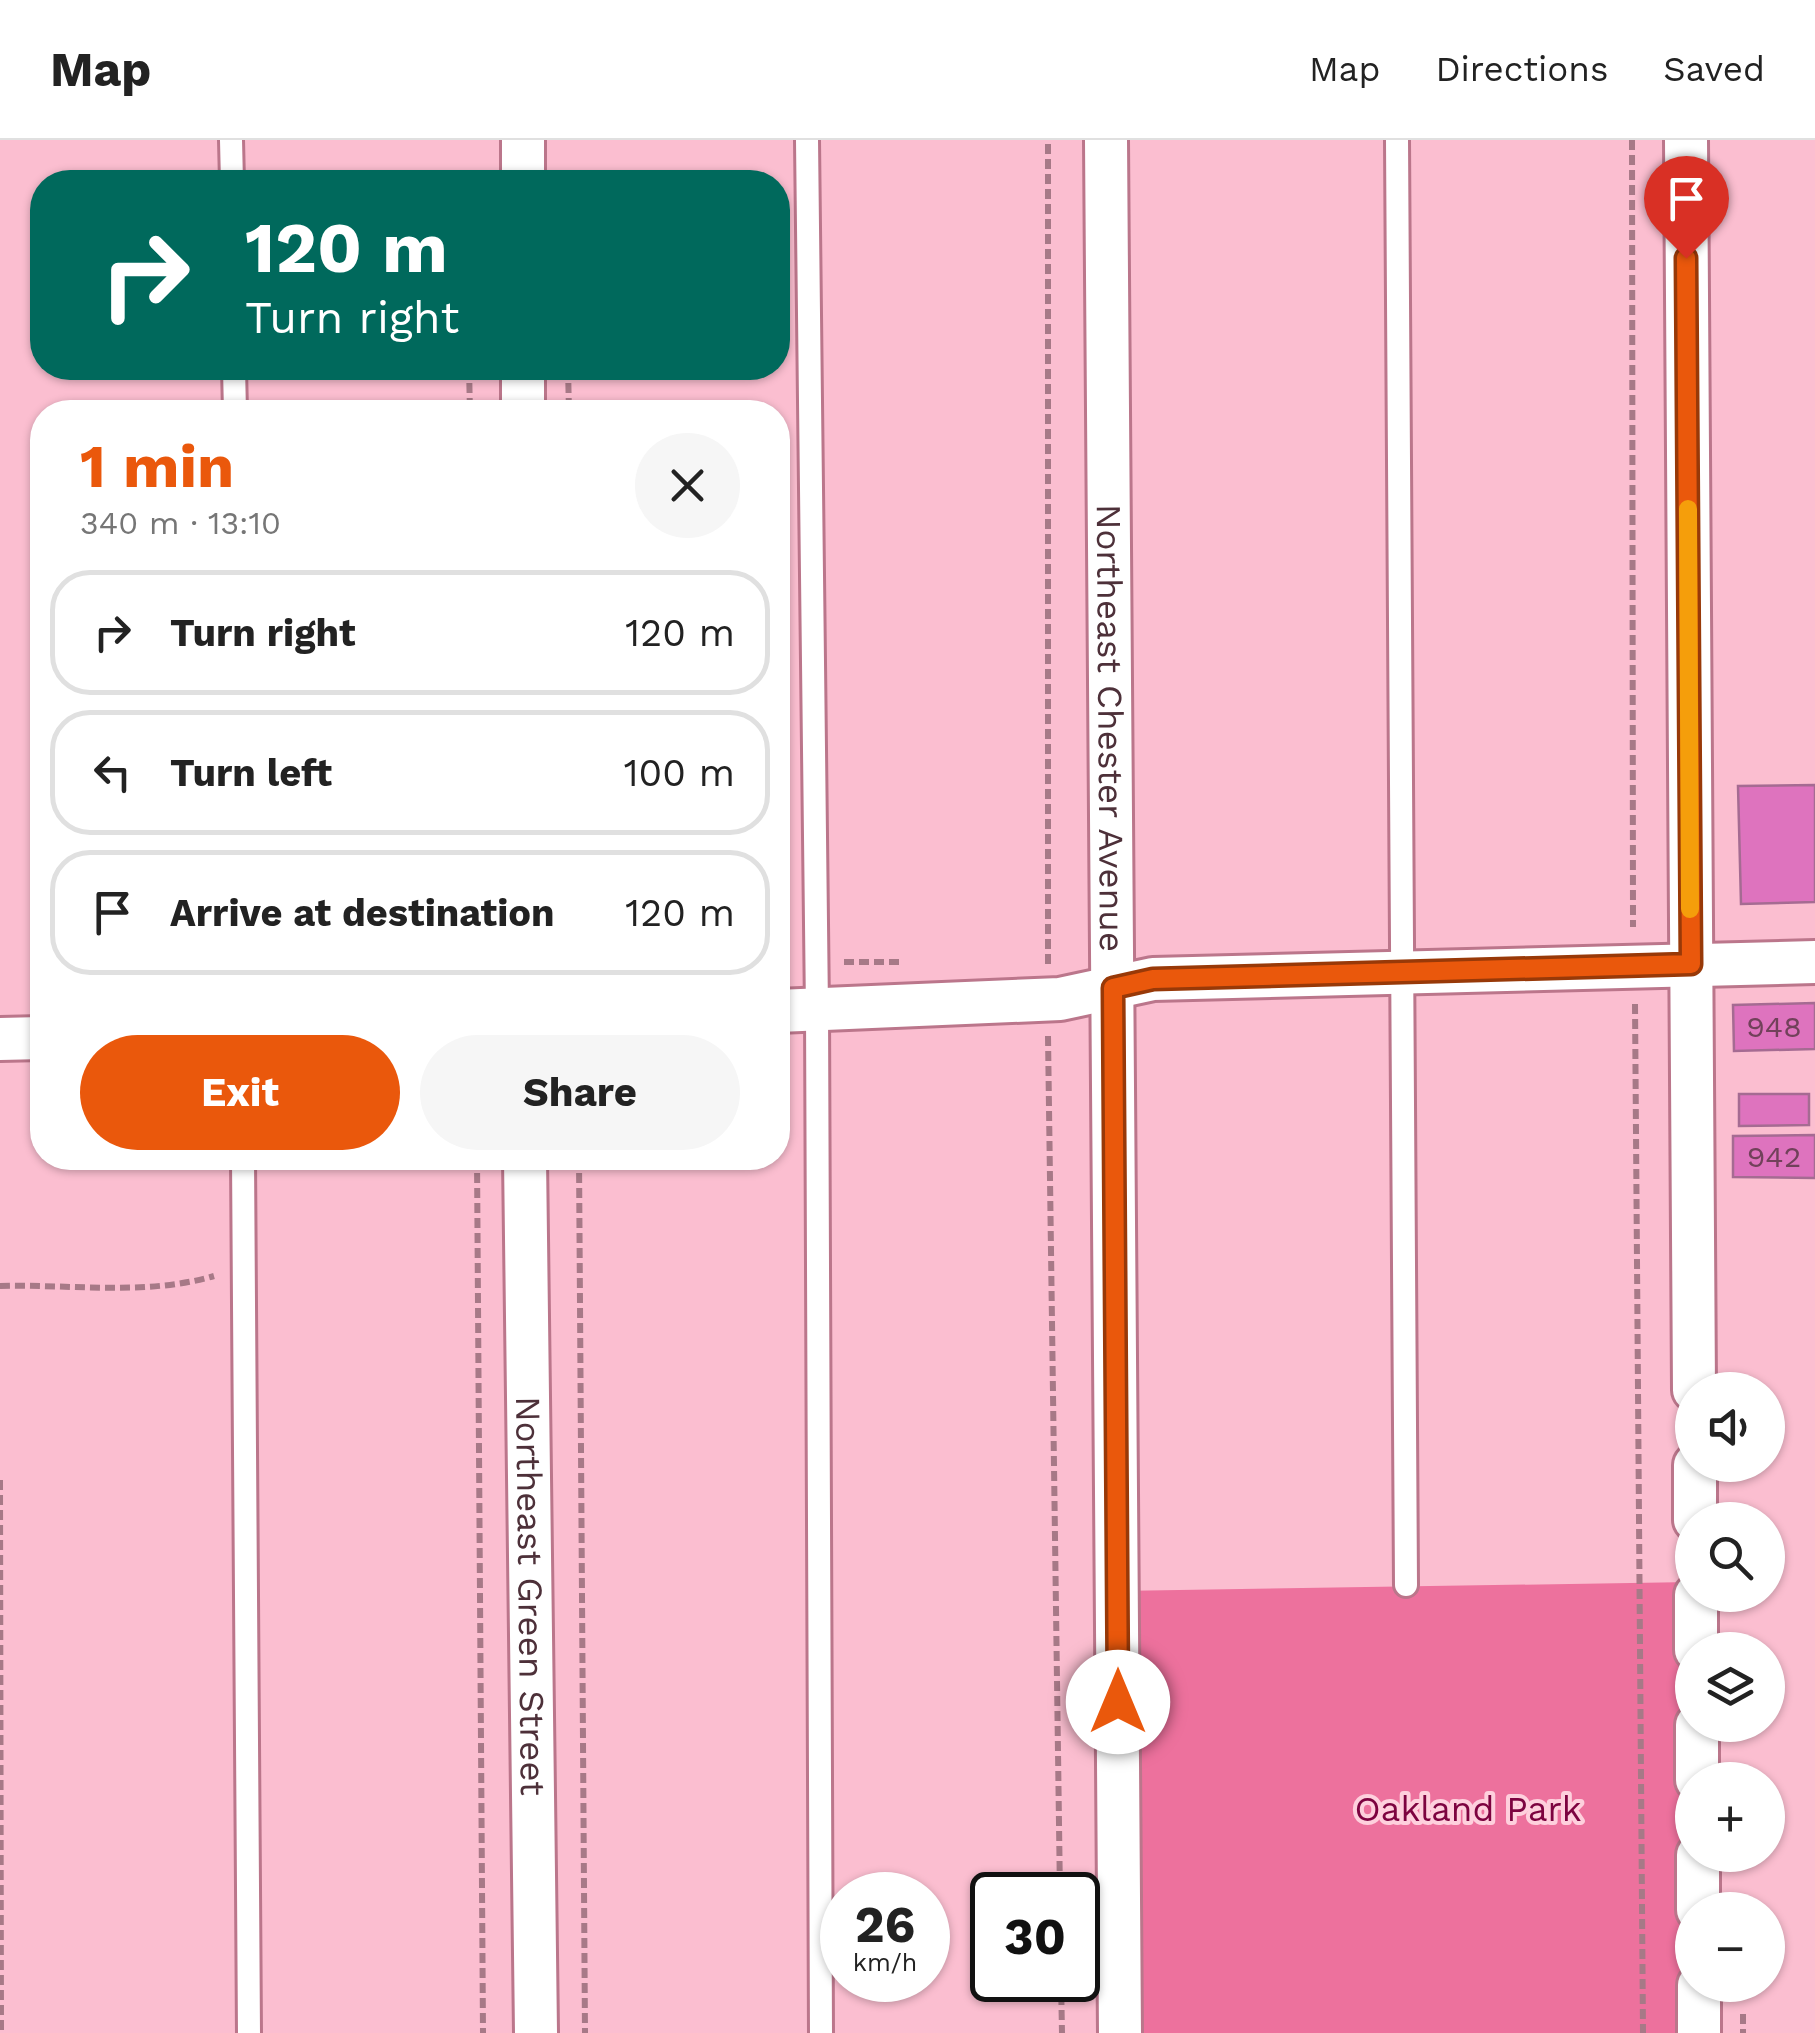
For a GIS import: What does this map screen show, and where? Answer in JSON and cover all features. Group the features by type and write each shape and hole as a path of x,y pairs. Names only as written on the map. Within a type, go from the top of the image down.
{"street":[{"path":"523,140 523,170"},
{"name":"Northeast Chester Avenue","path":"1106,140 1120,2033"},
{"path":"1686,140 1694,1372"},
{"path":"797,1010 1060,999 1153,979 1815,962"},
{"path":"0,1039 30,1038"},
{"name":"Northeast Green Street","path":"525,1170 536,2033"},
{"path":"1698,2002 1699,2033"}],"lane":[{"path":"232,140 232,170"},
{"path":"806,140 797,1010 821,2033"},
{"path":"1398,140 1406,1585"},
{"path":"243,1170 249,2033"}],"path":[{"path":"1632,140 1633,965 1643,2033"},
{"path":"477,1170 482,2033"},
{"path":"579,1170 585,2033"},
{"path":"0,1286 132,1288 191,1283 244,1268"},
{"path":"0,1480 1,2033"},
{"path":"1061,2002 1062,2033"}],"green space":[{"name":"Oakland Park","path":"1675,1582 1675,1612 1692,1612 1692,1632 1675,1632 1675,1742 1692,1742 1692,1762 1675,1762 1675,1872 1692,1872 1692,1892 1675,1892 1675,2002 1694,2002 1699,2033 1120,2033 1117,1591"}],"building":[{"path":"1815,785 1815,902 1741,904 1738,786"},
{"path":"1815,1003 1815,1049 1734,1051 1733,1005"},
{"path":"1739,1094 1809,1094 1809,1125 1739,1126"},
{"path":"1815,1135 1815,1178 1733,1177 1733,1136"}],"slow traffic":[{"path":"1688,509 1690,909"}],"route":[{"path":"1118,1702 1113,988 1153,979 1691,964 1686,258"}]}
